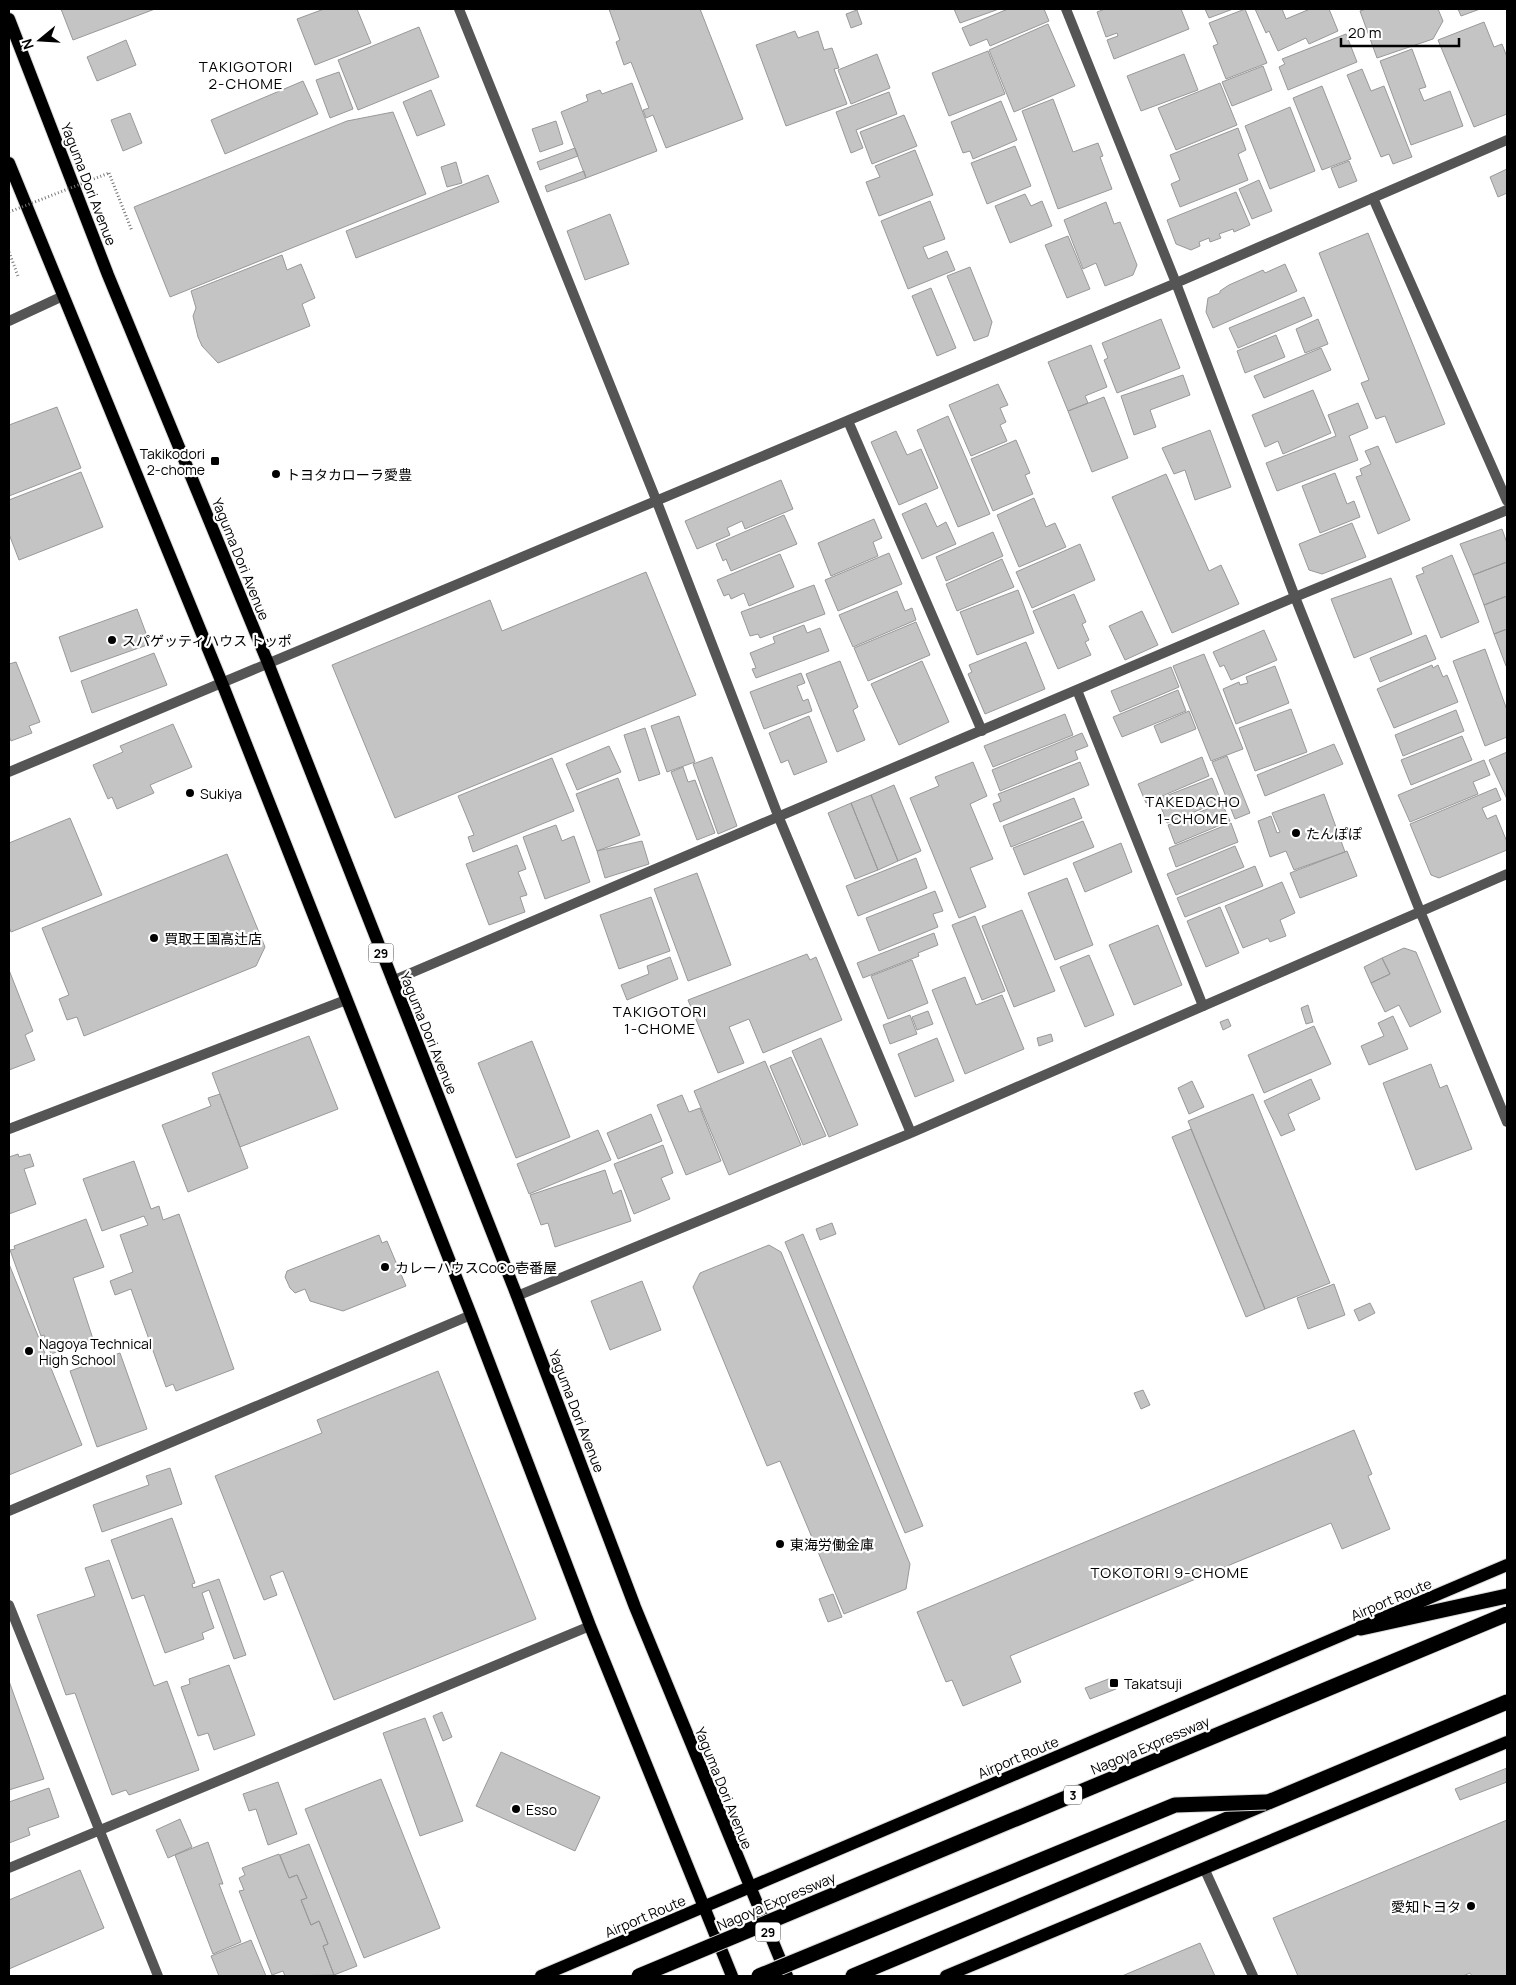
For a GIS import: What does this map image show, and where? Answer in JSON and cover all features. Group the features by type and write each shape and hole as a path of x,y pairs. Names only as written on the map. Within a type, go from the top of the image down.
{"highway":[{"path":"1361,1628 1507,1596"},
{"name":"Nagoya Expressway","path":"639,1976 1507,1614"},
{"path":"853,1976 1507,1702"},
{"path":"759,1976 1175,1805 1266,1802"}],"main road":[{"name":"Yaguma Dori Avenue","path":"9,19 108,275 268,664 517,1296 639,1616 749,1888 787,1976"},
{"path":"9,163 222,683 472,1315 590,1626 702,1908 732,1976"},
{"name":"Airport Route","path":"540,1976 1507,1565"},
{"path":"946,1976 1507,1742"}],"street":[{"path":"459,9 657,502 779,818 911,1133"},
{"path":"1066,9 1176,283 1295,597 1420,911 1507,1122"},
{"path":"9,772 657,502 1176,283 1507,140"},
{"path":"1374,198 1507,501"},
{"path":"9,321 63,296"},
{"path":"848,421 982,731"},
{"path":"392,981 1295,597 1507,510"},
{"path":"1077,690 1203,1006"},
{"path":"517,1296 911,1133 1507,874"},
{"path":"9,1129 346,1000"},
{"path":"9,1511 472,1315"},
{"path":"9,1605 158,1976"},
{"path":"9,1868 590,1626"},
{"path":"1204,1868 1253,1976"}],"path":[{"path":"9,212 109,173 132,231"},
{"path":"9,252 18,276"}],"building":[{"path":"61,9 155,9 73,40"},
{"path":"324,9 357,9 371,43 315,65 297,19"},
{"path":"609,9 700,9 743,119 666,148 653,115 646,118 643,110 649,108 631,62 624,65 616,42 620,40"},
{"path":"954,9 999,9 960,23"},
{"path":"1008,9 1044,9 1049,21 990,46 987,39 970,46 962,28"},
{"path":"1105,9 1181,9 1189,29 1114,59 1107,40 1118,36 1117,33 1106,37 1097,12"},
{"path":"1205,9 1233,9 1209,18"},
{"path":"1245,9 1267,63 1226,79 1213,46 1218,44 1209,23"},
{"path":"1255,9 1282,9 1286,19 1310,9 1329,9 1338,31 1309,44 1306,38 1278,51 1269,31 1266,33"},
{"path":"1366,9 1438,9 1443,21 1433,39 1377,58 1360,11"},
{"path":"1458,9 1480,9 1461,16"},
{"path":"857,10 862,24 851,28 846,14"},
{"path":"1484,22 1494,47 1502,44 1507,57 1507,114 1474,127 1438,40"},
{"path":"1048,24 1075,86 1014,112 989,50"},
{"path":"419,27 439,77 358,110 338,60"},
{"path":"795,31 798,38 818,31 824,50 832,48 839,68 834,69 847,104 786,126 756,45"},
{"path":"1346,34 1357,62 1288,90 1279,67 1285,64 1282,59"},
{"path":"126,40 136,65 97,81 87,57"},
{"path":"1412,49 1426,87 1419,89 1424,101 1450,91 1463,126 1411,145 1380,61"},
{"path":"988,51 1005,94 949,116 932,73"},
{"path":"877,54 890,88 851,104 838,70"},
{"path":"1184,54 1198,90 1141,111 1127,76"},
{"path":"1263,66 1272,90 1232,106 1222,82"},
{"path":"1362,69 1371,91 1384,86 1412,157 1393,164 1389,154 1381,157 1347,75"},
{"path":"339,72 353,109 330,118 316,80"},
{"path":"303,81 318,114 225,154 211,120"},
{"path":"632,83 657,151 586,178 561,112 588,101 586,95 600,90 602,94"},
{"path":"1220,83 1237,125 1176,150 1158,108"},
{"path":"1322,86 1351,159 1322,170 1293,98"},
{"path":"431,90 445,125 417,136 403,102"},
{"path":"889,92 897,114 856,130 863,148 851,153 836,112"},
{"path":"1053,99 1073,152 1098,143 1103,156 1100,157 1112,189 1058,209 1022,111"},
{"path":"1001,101 1017,140 973,159 970,151 963,153 951,122"},
{"path":"1290,107 1315,171 1270,189 1245,126"},
{"path":"393,112 426,194 170,297 134,207 347,121"},
{"path":"130,113 142,143 123,151 111,120"},
{"path":"904,115 917,146 872,164 860,132"},
{"path":"556,121 563,144 540,152 532,129"},
{"path":"1238,128 1246,150 1238,154 1248,180 1180,207 1171,184 1180,180 1170,155"},
{"path":"1015,146 1031,186 987,204 971,163"},
{"path":"575,148 578,156 540,170 537,162"},
{"path":"915,150 933,195 879,216 866,182 880,177 875,166"},
{"path":"1349,161 1357,181 1339,188 1331,168"},
{"path":"456,162 462,183 447,187 441,167"},
{"path":"1507,169 1507,193 1498,197 1490,177"},
{"path":"584,171 586,178 547,192 545,186"},
{"path":"488,175 499,202 356,258 346,231"},
{"path":"1259,180 1272,211 1252,219 1239,189"},
{"path":"1236,192 1250,225 1234,232 1233,229 1219,234 1221,238 1210,242 1209,238 1199,242 1200,246 1191,250 1176,244 1167,220"},
{"path":"1025,194 1031,206 1042,201 1052,226 1010,243 995,206"},
{"path":"930,201 945,239 923,247 928,259 947,251 955,270 908,289 881,221"},
{"path":"1106,202 1114,224 1120,222 1137,265 1133,275 1105,286 1096,263 1083,269 1064,220"},
{"path":"610,214 629,264 585,280 567,231"},
{"path":"1368,233 1445,424 1396,443 1385,416 1376,419 1361,383 1369,380 1319,253"},
{"path":"1068,236 1090,289 1067,298 1045,245"},
{"path":"282,255 287,270 301,264 315,298 302,304 310,326 218,363 202,346 198,337 193,316 196,308 191,291"},
{"path":"1285,264 1297,291 1213,328 1206,312 1208,298 1220,293 1229,285 1263,270 1265,273"},
{"path":"970,267 992,322 988,336 974,341 947,276"},
{"path":"931,288 956,348 937,356 912,296"},
{"path":"1304,297 1312,316 1238,348 1229,328"},
{"path":"1161,319 1180,368 1117,393 1104,360 1108,358 1102,343"},
{"path":"1318,319 1328,344 1305,353 1296,329"},
{"path":"1276,335 1285,357 1245,373 1237,351"},
{"path":"1091,345 1107,387 1085,396 1088,403 1068,411 1048,362"},
{"path":"1321,348 1331,370 1264,398 1254,376"},
{"path":"1183,375 1190,395 1150,410 1156,427 1134,435 1121,396"},
{"path":"998,384 1008,405 1000,408 1006,422 1000,425 1007,441 971,456 949,405"},
{"path":"1313,390 1331,433 1283,454 1278,441 1265,447 1252,415"},
{"path":"1104,397 1128,458 1092,472 1068,411"},
{"path":"1358,403 1368,428 1349,436 1358,460 1277,491 1266,463 1336,436 1328,415"},
{"path":"57,407 81,468 9,496 9,425"},
{"path":"948,416 990,514 958,527 917,430"},
{"path":"1210,430 1231,487 1195,500 1185,470 1174,474 1162,448"},
{"path":"896,431 907,455 921,449 938,488 899,505 871,442"},
{"path":"1016,440 1030,473 1025,475 1033,494 993,511 971,459"},
{"path":"1378,446 1410,520 1378,534 1356,477 1362,475 1360,469 1371,464 1365,451"},
{"path":"81,472 103,527 19,560 9,534 9,500"},
{"path":"1335,473 1347,504 1354,501 1360,517 1320,533 1302,486"},
{"path":"1166,474 1209,571 1221,565 1239,604 1172,633 1112,497"},
{"path":"781,480 793,509 745,529 742,521 727,528 730,535 697,549 685,521"},
{"path":"1034,498 1046,527 1055,523 1066,547 1019,567 997,515"},
{"path":"926,503 937,527 946,522 956,544 922,559 902,514"},
{"path":"784,515 797,544 731,571 726,559 723,561 716,544"},
{"path":"874,519 882,538 873,542 878,556 831,576 818,543"},
{"path":"1352,523 1366,557 1322,574 1309,570 1299,544"},
{"path":"1502,529 1507,543 1507,562 1473,575 1460,544"},
{"path":"993,532 1003,556 946,581 936,557"},
{"path":"1080,544 1095,580 1032,608 1016,572"},
{"path":"889,553 902,584 838,611 825,580"},
{"path":"780,554 794,587 749,606 744,593 731,599 729,594 724,596 717,580"},
{"path":"1452,555 1479,622 1441,638 1416,576 1424,573 1422,568"},
{"path":"1002,559 1014,587 957,611 946,584"},
{"path":"1507,562 1507,596 1484,605 1473,575"},
{"path":"646,572 696,695 395,818 332,665 490,600 502,631"},
{"path":"1391,578 1412,634 1354,658 1331,599"},
{"path":"814,585 825,614 760,638 758,634 750,636 741,612"},
{"path":"1018,590 1034,633 977,655 960,612"},
{"path":"897,591 905,611 912,608 916,620 853,647 839,615"},
{"path":"1074,594 1086,622 1082,624 1089,640 1085,642 1091,655 1058,669 1033,611"},
{"path":"1507,596 1507,629 1494,634 1484,605"},
{"path":"137,609 150,644 71,672 59,637"},
{"path":"1142,611 1158,645 1125,660 1109,626"},
{"path":"916,622 930,655 868,681 854,648"},
{"path":"804,625 807,633 820,628 829,651 756,678 752,669 756,668 750,653 775,643 773,637"},
{"path":"1507,629 1507,666 1506,666 1494,634"},
{"path":"1264,630 1277,660 1231,680 1224,665 1220,667 1213,652"},
{"path":"1426,635 1436,659 1380,682 1370,658"},
{"path":"1026,642 1045,689 985,714 968,674 972,672 969,665"},
{"path":"1485,649 1507,710 1507,737 1485,746 1453,661"},
{"path":"154,653 167,685 92,713 81,681"},
{"path":"1204,654 1243,749 1211,761 1173,666"},
{"path":"840,661 858,707 853,710 865,740 837,752 806,674"},
{"path":"922,661 949,722 899,745 871,684"},
{"path":"16,662 40,722 29,726 32,733 11,741 9,736 9,664"},
{"path":"1432,665 1433,668 1438,665 1443,677 1447,675 1458,702 1394,728 1377,689"},
{"path":"1275,666 1289,703 1236,724 1223,689 1239,682 1240,685 1248,683 1246,677"},
{"path":"1171,667 1179,687 1120,712 1111,691"},
{"path":"801,673 805,683 797,686 803,701 808,699 812,711 764,729 750,692"},
{"path":"1178,690 1186,711 1122,737 1113,717"},
{"path":"1291,709 1307,752 1255,771 1239,728"},
{"path":"1456,710 1464,731 1403,756 1395,735"},
{"path":"1189,711 1196,729 1161,743 1154,726"},
{"path":"1065,714 1073,735 993,767 984,746"},
{"path":"679,716 695,762 667,772 651,726"},
{"path":"809,716 827,762 794,775 788,760 781,763 769,733"},
{"path":"173,724 192,767 150,785 154,793 117,809 112,797 108,799 93,765 123,752 120,746"},
{"path":"645,728 660,774 639,781 624,735"},
{"path":"1082,733 1088,746 1075,751 1078,759 1000,791 992,770"},
{"path":"1462,736 1472,760 1411,785 1401,760"},
{"path":"1334,744 1343,764 1265,796 1257,775"},
{"path":"609,746 621,772 577,790 566,764"},
{"path":"1507,752 1507,799 1489,760"},
{"path":"1227,756 1250,813 1235,819 1212,762"},
{"path":"712,757 737,826 718,834 693,764"},
{"path":"1202,757 1209,776 1146,803 1138,784"},
{"path":"552,758 574,811 473,852 468,837 474,835 458,796"},
{"path":"1484,760 1490,775 1473,782 1478,794 1410,822 1398,795"},
{"path":"973,762 987,796 970,804 993,859 970,868 986,907 959,918 910,798 939,786 935,777"},
{"path":"1080,762 1089,785 1000,822 993,804 1001,801 998,794"},
{"path":"683,767 688,782 695,780 715,833 697,840 671,772"},
{"path":"618,778 640,835 597,851 576,794"},
{"path":"1212,778 1221,801 1167,823 1158,799"},
{"path":"894,785 921,851 898,861 871,795"},
{"path":"1496,788 1501,800 1482,808 1487,819 1496,815 1507,842 1507,850 1439,878 1431,875 1410,824"},
{"path":"1324,794 1345,852 1294,870 1286,851 1270,857 1258,821 1271,816 1277,833 1280,832 1272,813"},
{"path":"871,795 898,861 878,870 851,803"},
{"path":"1074,798 1082,818 1011,847 1003,826"},
{"path":"851,803 878,870 855,879 828,813"},
{"path":"1222,803 1230,821 1175,844 1168,825"},
{"path":"70,818 102,895 11,932 9,927 9,843"},
{"path":"1083,821 1094,847 1024,875 1013,848"},
{"path":"1231,823 1238,842 1176,867 1169,848"},
{"path":"556,825 562,841 574,836 590,882 545,899 523,837"},
{"path":"642,841 649,864 605,878 597,851"},
{"path":"1121,843 1132,872 1085,892 1073,863"},
{"path":"517,845 526,869 518,872 527,895 520,897 525,912 489,925 466,864"},
{"path":"1235,846 1244,867 1176,895 1167,874"},
{"path":"1347,851 1357,876 1300,898 1290,873"},
{"name":"買取王国高辻店","path":"227,854 265,947 256,966 84,1036 77,1017 67,1020 59,999 69,995 42,928"},
{"path":"916,858 927,888 858,916 846,886"},
{"path":"1255,866 1263,886 1185,917 1177,898"},
{"path":"697,873 731,965 688,981 654,889"},
{"path":"1067,878 1093,945 1055,960 1028,893"},
{"path":"1282,882 1295,913 1280,920 1286,936 1270,942 1268,938 1243,948 1225,906"},
{"path":"935,891 943,911 933,914 938,927 879,951 866,918"},
{"path":"651,897 670,951 619,969 600,915"},
{"path":"1220,907 1239,953 1206,967 1187,921"},
{"path":"1022,910 1055,991 1014,1007 982,926"},
{"path":"975,916 1005,991 982,1000 952,925"},
{"path":"1158,925 1182,985 1134,1005 1109,945"},
{"path":"934,933 938,945 918,953 919,956 863,978 857,963"},
{"path":"1404,948 1416,952 1441,1012 1410,1027 1399,1005 1385,1012 1371,983 1390,974 1382,958"},
{"path":"807,954 810,960 816,957 842,1020 763,1053 749,1019 729,1027 744,1063 718,1073 688,1000"},
{"path":"1089,955 1114,1015 1085,1027 1060,967"},
{"path":"670,957 678,979 627,1000 621,985 649,974 647,966"},
{"path":"1382,958 1390,974 1371,983 1364,967"},
{"path":"912,960 928,1003 888,1019 871,976"},
{"path":"9,970 33,1031 25,1035 35,1060 9,1070"},
{"path":"965,977 976,1005 1002,995 1024,1049 965,1074 932,990"},
{"path":"1308,1005 1313,1022 1306,1024 1301,1008"},
{"path":"928,1011 933,1024 917,1030 912,1017"},
{"path":"910,1015 917,1034 890,1044 883,1025"},
{"path":"1393,1016 1408,1049 1369,1065 1361,1046 1384,1036 1378,1023"},
{"path":"1228,1019 1231,1026 1223,1030 1220,1022"},
{"path":"1314,1026 1331,1064 1264,1093 1248,1055"},
{"path":"1051,1034 1053,1041 1039,1046 1037,1038"},
{"path":"309,1036 338,1109 240,1147 212,1073"},
{"path":"821,1038 858,1125 829,1137 792,1051"},
{"path":"937,1038 954,1081 915,1097 898,1054"},
{"path":"532,1041 570,1137 516,1158 478,1063"},
{"path":"791,1057 826,1136 803,1145 770,1066"},
{"path":"765,1061 801,1145 729,1175 694,1091"},
{"path":"1431,1064 1440,1088 1447,1085 1472,1149 1416,1170 1383,1083"},
{"path":"1311,1079 1320,1099 1288,1114 1295,1130 1281,1136 1264,1101"},
{"path":"1192,1081 1204,1107 1189,1114 1178,1088"},
{"path":"220,1094 248,1168 188,1192 162,1125 211,1106 208,1098"},
{"path":"1253,1094 1330,1283 1265,1309 1188,1121"},
{"path":"682,1095 689,1112 700,1108 721,1161 686,1175 657,1105"},
{"path":"651,1114 662,1141 618,1159 607,1133"},
{"path":"1191,1129 1265,1309 1246,1317 1172,1137"},
{"path":"598,1130 611,1160 529,1194 517,1164"},
{"path":"663,1145 673,1173 661,1178 670,1199 634,1214 614,1164"},
{"path":"18,1154 19,1157 30,1154 34,1166 24,1169 36,1204 9,1214 9,1157"},
{"path":"134,1161 151,1209 159,1206 163,1220 179,1214 234,1369 176,1391 173,1384 166,1387 131,1289 115,1295 110,1281 133,1272 120,1235 148,1225 144,1216 102,1231 83,1179"},
{"path":"605,1170 613,1194 621,1190 631,1221 555,1247 548,1223 541,1225 530,1195"},
{"path":"86,1219 104,1267 73,1278 93,1339 51,1354 44,1335 41,1336 10,1250 15,1249 14,1246"},
{"path":"832,1223 836,1234 820,1240 816,1229"},
{"path":"803,1234 923,1526 905,1533 785,1242"},
{"path":"379,1235 382,1243 387,1241 406,1286 343,1311 310,1301 305,1289 295,1293 290,1288 285,1277 287,1271"},
{"path":"769,1245 781,1252 910,1564 906,1589 844,1614 780,1461 767,1466 693,1287 700,1273"},
{"name":"Nagoya Technical High School","path":"9,1264 82,1445 9,1475"},
{"path":"642,1281 661,1330 610,1350 591,1301"},
{"path":"1334,1284 1345,1315 1308,1329 1297,1298"},
{"path":"1370,1303 1375,1313 1359,1321 1354,1310"},
{"path":"120,1353 147,1429 97,1447 70,1371"},
{"path":"438,1371 536,1619 334,1700 283,1571 270,1576 277,1595 264,1600 215,1476 322,1433 317,1420"},
{"path":"1143,1390 1150,1405 1141,1409 1134,1393"},
{"path":"1354,1430 1372,1474 1368,1476 1390,1529 1342,1549 1331,1523 1010,1656 1021,1682 963,1706 952,1680 946,1682 917,1612"},
{"path":"170,1468 182,1504 102,1532 93,1505 149,1485 146,1476"},
{"path":"172,1518 195,1583 192,1584 193,1588 219,1579 246,1655 234,1659 209,1590 202,1593 214,1628 202,1633 204,1639 165,1653 144,1595 132,1599 111,1540"},
{"path":"109,1560 154,1686 167,1681 199,1770 129,1795 126,1790 112,1795 75,1693 66,1695 37,1615 95,1596 85,1568"},
{"path":"833,1594 842,1617 828,1622 819,1599"},
{"path":"229,1665 255,1735 214,1750 208,1733 198,1736 181,1687 190,1684 189,1679"},
{"path":"1111,1678 1116,1689 1090,1699 1085,1688"},
{"path":"9,1681 44,1779 9,1790"},
{"path":"442,1712 452,1737 443,1741 433,1716"},
{"path":"425,1718 463,1821 420,1836 383,1733"},
{"path":"501,1752 600,1797 575,1851 476,1806"},
{"path":"1507,1768 1507,1782 1460,1800 1455,1789"},
{"path":"381,1779 440,1928 364,1958 305,1809"},
{"path":"278,1782 297,1834 268,1845 256,1809 249,1811 243,1794"},
{"path":"49,1788 59,1817 28,1828 30,1835 9,1843 9,1802"},
{"path":"180,1819 192,1847 168,1858 156,1830"},
{"path":"1507,1820 1507,1976 1472,1976 1470,1973 1463,1976 1298,1976 1273,1918"},
{"path":"208,1842 223,1884 219,1884 241,1942 213,1954 175,1855"},
{"path":"309,1844 357,1966 334,1975 323,1946 328,1944 319,1921 311,1925 301,1900 307,1898 297,1875 289,1878 280,1855"},
{"path":"279,1854 289,1878 297,1875 307,1898 301,1900 311,1925 319,1921 328,1944 323,1946 334,1975 285,1976 283,1971 272,1975 239,1891 244,1890 239,1878 245,1875 242,1868"},
{"path":"80,1870 104,1928 9,1969 9,1900"},
{"path":"251,1940 266,1976 219,1976 211,1956"},
{"path":"1200,1943 1215,1976 1122,1976"}],"place":[{"name":"Takikodori 2-chome","path":"215,461"},
{"name":"トヨタカローラ愛豊","path":"276,474"},
{"name":"スパゲッティハウス トッポ","path":"112,640"},
{"name":"Sukiya","path":"190,793"},
{"name":"たんぽぽ","path":"1296,833"},
{"name":"買取王国高辻店","path":"154,938"},
{"name":"カレーハウスCoCo壱番屋","path":"385,1267"},
{"name":"Nagoya Technical High School","path":"29,1351"},
{"name":"東海労働金庫","path":"780,1544"},
{"name":"Takatsuji","path":"1114,1683"},
{"name":"Esso","path":"516,1809"},
{"name":"愛知トヨタ","path":"1471,1906"}],"district":[{"name":"TAKIGOTORI 2-CHOME","path":"246,74"},
{"name":"TAKEDACHO 1-CHOME","path":"1193,810"},
{"name":"TAKIGOTORI 1-CHOME","path":"660,1020"},
{"name":"TOKOTORI 9-CHOME","path":"1170,1572"}]}
